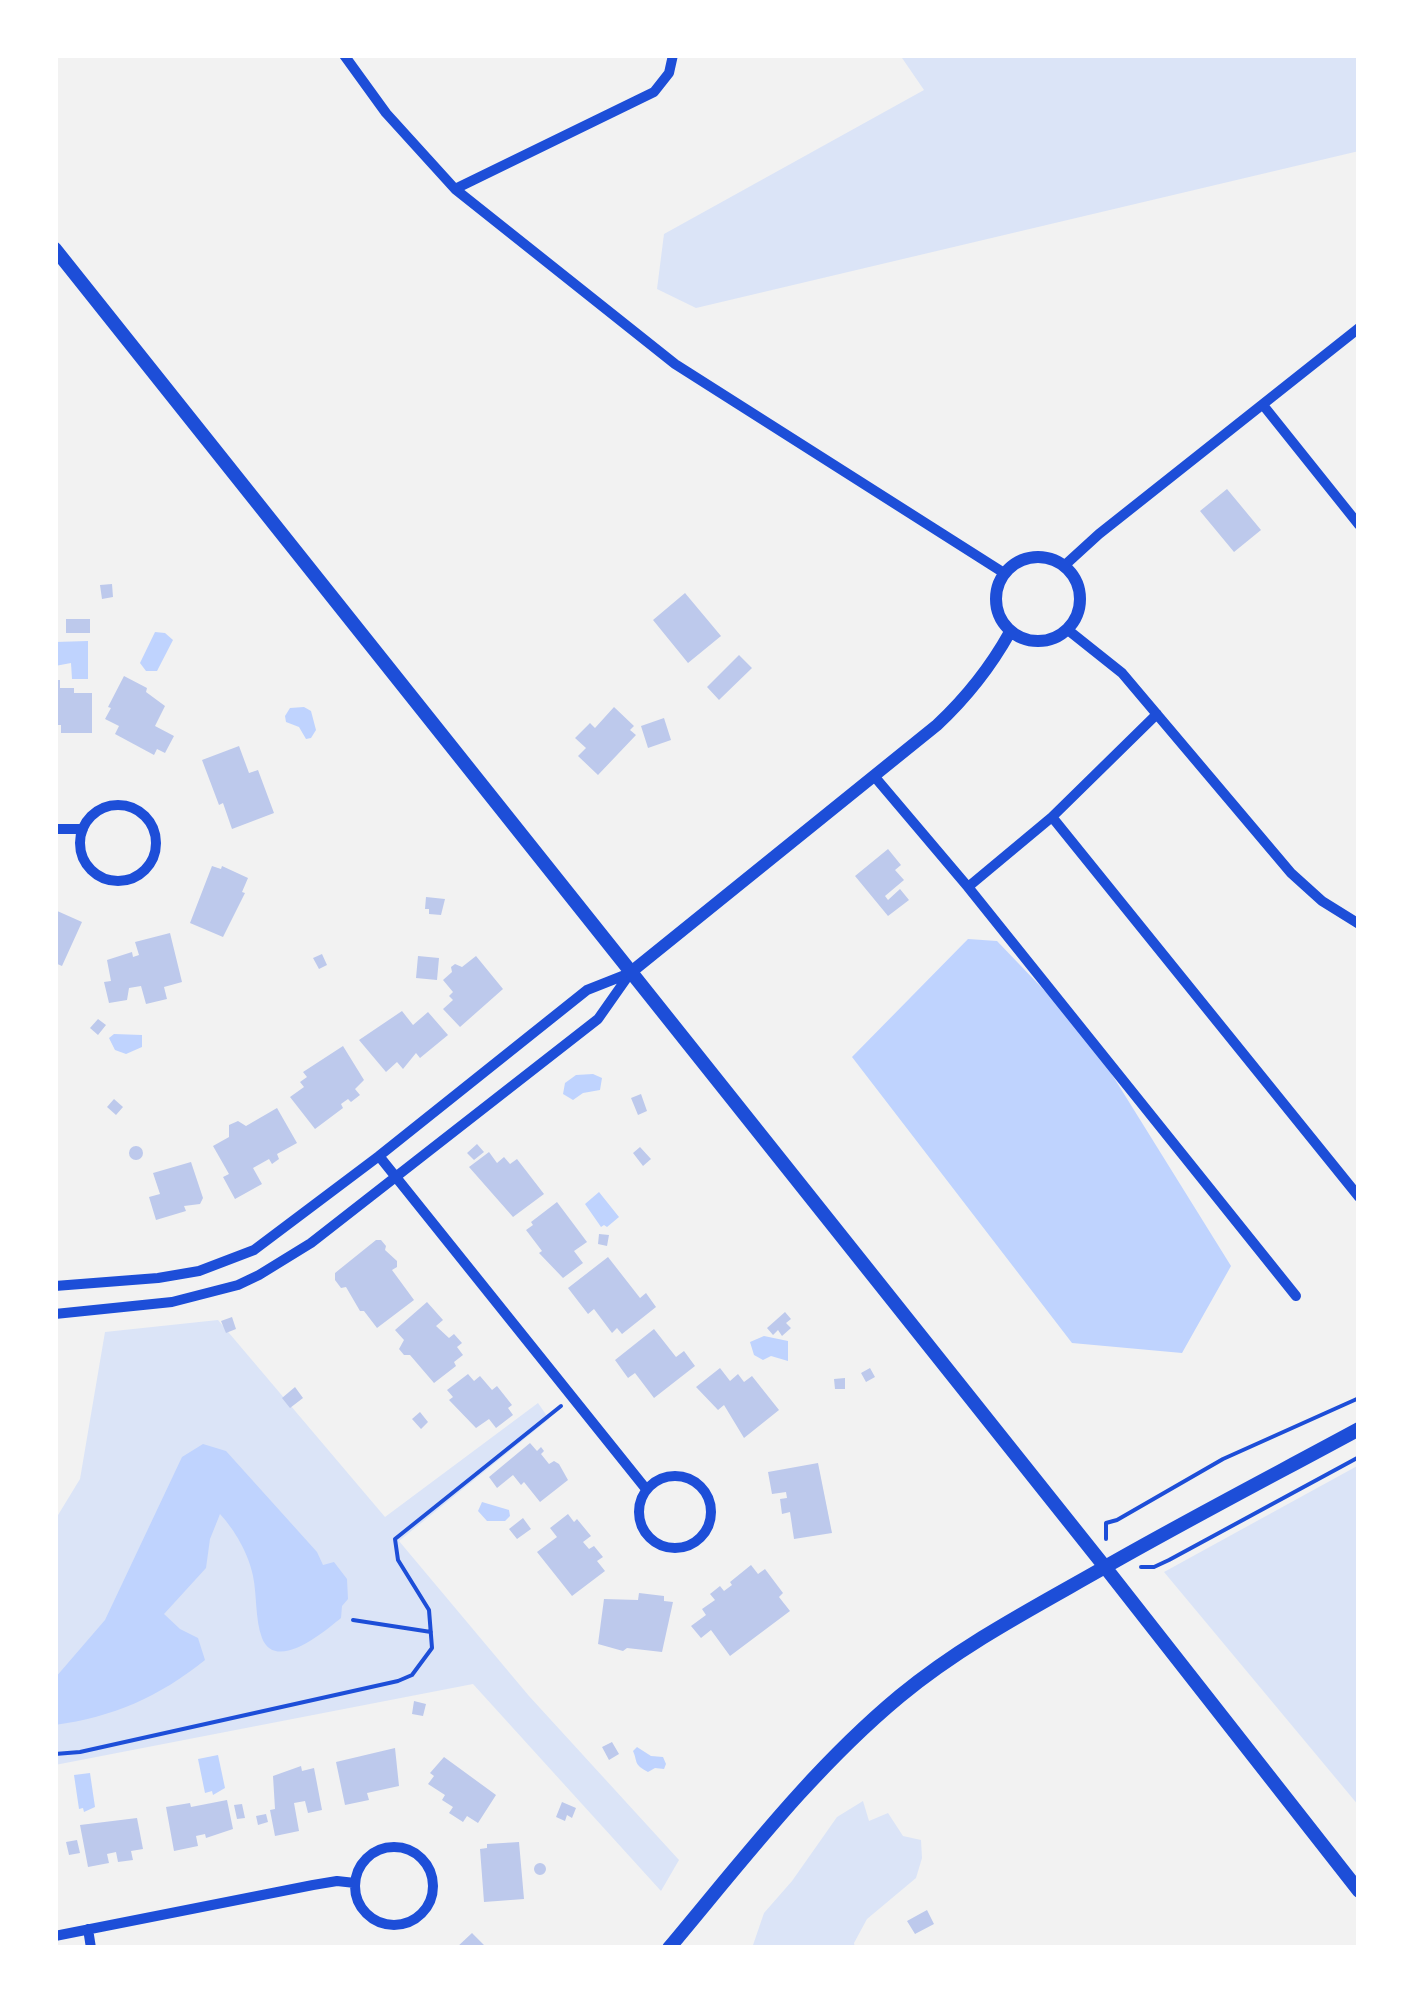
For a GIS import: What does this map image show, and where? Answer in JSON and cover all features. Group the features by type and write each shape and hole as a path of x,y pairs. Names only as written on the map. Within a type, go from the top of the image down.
{"main road":[{"path":"58,252 1359,1891"},
{"path":"669,1948 790,1805 880,1714 966,1647 1143,1543 1359,1430"}],"street":[{"path":"344,55 386,113 455,189 676,364 1004,573"},
{"path":"455,189 654,92 669,74 673,55"},
{"path":"1065,566 1099,534 1359,328"},
{"path":"1263,405 1359,525"},
{"path":"1035,557 1065,566 1076,582 1080,598 1078,614 1068,630 1040,642 1024,640 1010,632 995,603 1004,573 1018,562 1035,557"},
{"path":"1068,630 1122,672 1291,873 1322,901 1359,924"},
{"path":"55,1314 172,1302 238,1285 311,1242 598,1018 631,972 965,699 989,669 1010,632"},
{"path":"968,887 1052,817 1157,714"},
{"path":"874,776 968,887 1296,1296"},
{"path":"109,806 132,808 151,823 156,834 153,858 146,869 123,880 98,875 82,855 83,829 98,811 109,806"},
{"path":"1052,817 1359,1197"},
{"path":"55,829 83,829"},
{"path":"55,1286 158,1278 227,1262 254,1250 379,1156 586,990 631,972"},
{"path":"379,1156 646,1489"},
{"path":"684,1476 694,1481 702,1488 711,1508 706,1531 682,1548 653,1541 639,1522 638,1511 646,1489 664,1477 684,1476"},
{"path":"396,1846 423,1860 433,1879 433,1890 421,1914 396,1925 371,1918 362,1908 355,1883 368,1856 396,1846"},
{"path":"55,1936 313,1885 355,1883"},
{"path":"88,1929 92,1948"}],"path":[{"path":"55,1754 80,1752 412,1675 432,1648 429,1610 398,1560 396,1539 572,1396"},
{"path":"1105,1567 1106,1523 1223,1459 1359,1398"},
{"path":"1138,1567 1169,1560 1359,1457"},
{"path":"353,1620 431,1632"}],"shaded area":[{"path":"900,55 1359,55 1359,151 696,308 657,289 664,234 924,90"},
{"path":"218,1320 385,1517 538,1403 549,1419 399,1541 529,1696 679,1860 661,1891 473,1684 55,1765 55,1520 80,1479 105,1332"},
{"path":"1359,1465 1359,1806 1164,1572"},
{"path":"863,1801 869,1821 888,1813 903,1836 921,1840 922,1858 916,1878 867,1919 855,1948 752,1948 764,1913 837,1817"}],"water":[{"path":"155,632 165,633 173,640 157,671 146,671 140,663"},
{"path":"88,641 88,679 72,679 71,663 55,666 55,642"},
{"path":"290,708 311,711 316,730 311,738 306,739 299,727 286,722"},
{"path":"968,939 997,941 1088,1036 1231,1266 1182,1353 1072,1343 852,1057"},
{"path":"114,1034 142,1035 142,1047 126,1054 115,1050 109,1038"},
{"path":"576,1075 602,1078 600,1090 583,1093 573,1100 563,1094 565,1083"},
{"path":"599,1192 619,1217 607,1227 601,1227 585,1204"},
{"path":"764,1336 788,1341 788,1361 771,1356 763,1360 754,1355 750,1342"},
{"path":"203,1444 226,1451 317,1552 323,1565 334,1562 347,1579 348,1599 342,1606 341,1618 301,1646 278,1651 269,1648 260,1631 248,1559 236,1534 220,1514 210,1539 206,1568 164,1614 180,1629 198,1638 205,1660 170,1685 134,1703 96,1717 55,1725 55,1678 105,1620 182,1457"},
{"path":"482,1502 509,1510 510,1516 505,1521 487,1521 478,1511"},
{"path":"637,1747 651,1756 663,1757 664,1769 648,1772 640,1767 633,1751"},
{"path":"218,1755 225,1788 213,1795 212,1791 205,1793 198,1759"},
{"path":"90,1773 95,1807 84,1812 79,1809 74,1775"}],"building":[{"path":"1227,489 1261,530 1234,552 1200,511"},
{"path":"112,584 113,597 102,599 100,585"},
{"path":"685,593 721,636 688,663 653,620"},
{"path":"66,619 90,619 90,633 66,633"},
{"path":"739,655 752,668 719,700 707,687"},
{"path":"124,676 147,688 146,692 165,706 155,726 174,736 165,753 157,749 154,755 115,734 119,726 105,719"},
{"path":"55,680 60,680 60,688 74,688 74,693 92,693 92,733 61,733 61,725 55,725"},
{"path":"614,707 634,726 630,730 636,735 598,775 578,756 586,748 575,738 590,723 595,728"},
{"path":"664,718 671,740 648,748 641,726"},
{"path":"239,746 249,773 258,770 274,813 232,829 202,760"},
{"path":"888,849 901,865 895,870 904,880 885,896 888,900 900,889 909,900 888,916 855,876"},
{"path":"212,866 222,866 248,878 242,892 245,893 223,937 190,923"},
{"path":"426,897 445,899 441,915 429,914 429,909 425,909"},
{"path":"55,910 82,922 62,966 55,963"},
{"path":"170,933 182,982 164,987 167,999 146,1004 141,986 129,988 127,1000 109,1003 104,982 111,981 107,960 132,952 133,957 139,955 135,942"},
{"path":"322,954 327,965 319,969 313,958"},
{"path":"418,956 439,958 437,980 416,978"},
{"path":"476,956 503,989 460,1027 443,1009 453,1000 449,996 453,992 443,980 455,964 462,967"},
{"path":"402,1011 413,1025 428,1012 448,1035 420,1058 416,1053 403,1069 397,1062 386,1072 359,1040"},
{"path":"98,1019 106,1025 98,1035 90,1028"},
{"path":"343,1046 364,1080 355,1089 360,1095 341,1104 343,1108 315,1129 290,1097 304,1087 300,1082 307,1077 303,1072"},
{"path":"641,1094 647,1111 638,1115 631,1098"},
{"path":"114,1099 123,1107 116,1115 107,1107"},
{"path":"277,1108 297,1143 277,1154 279,1159 272,1164 269,1159 253,1168 262,1184 235,1199 223,1177 229,1174 213,1146 229,1137 229,1125 238,1121 246,1126"},
{"path":"477,1144 484,1152 474,1160 467,1153"},
{"path":"136,1146 143,1153 136,1160 129,1153"},
{"path":"640,1147 651,1159 643,1166 633,1153"},
{"path":"489,1152 497,1163 504,1157 510,1164 517,1159 544,1194 513,1217 469,1167"},
{"path":"191,1162 203,1198 200,1204 184,1206 186,1211 156,1220 149,1197 160,1194 153,1173"},
{"path":"557,1202 587,1242 574,1251 583,1263 563,1278 539,1253 542,1251 526,1230"},
{"path":"599,1234 609,1235 607,1246 598,1244"},
{"path":"381,1240 397,1261 392,1270 414,1300 377,1328 360,1311 346,1287 341,1288 335,1280 335,1273"},
{"path":"608,1257 640,1298 646,1293 656,1307 622,1334 617,1328 612,1333 594,1309 588,1314 568,1288"},
{"path":"427,1302 443,1320 436,1326 449,1338 454,1334 462,1343 457,1347 463,1355 454,1362 456,1366 434,1383 410,1355 399,1349 404,1340 395,1330"},
{"path":"785,1312 791,1319 786,1323 791,1328 782,1336 778,1330 773,1335 767,1328"},
{"path":"232,1317 236,1329 226,1333 221,1321"},
{"path":"654,1329 676,1357 684,1351 695,1366 654,1398 635,1373 628,1378 615,1360"},
{"path":"720,1368 730,1381 738,1374 744,1382 752,1376 779,1410 744,1438 724,1405 718,1410 696,1387"},
{"path":"870,1368 875,1377 866,1382 861,1373"},
{"path":"468,1374 474,1381 480,1376 492,1390 497,1386 512,1405 508,1408 513,1415 496,1428 489,1419 476,1428 449,1400 453,1397 447,1390"},
{"path":"845,1378 845,1389 835,1389 834,1379"},
{"path":"295,1387 303,1398 290,1408 282,1398"},
{"path":"420,1412 428,1422 421,1429 412,1419"},
{"path":"530,1443 537,1451 541,1447 549,1464 559,1464 568,1480 540,1502 513,1475 497,1488 489,1477"},
{"path":"818,1463 832,1533 794,1539 790,1512 782,1514 780,1499 787,1498 786,1492 772,1494 768,1472"},
{"path":"568,1514 591,1536 583,1542 589,1549 594,1546 603,1557 597,1561 605,1571 572,1596 537,1552 557,1537 550,1528"},
{"path":"523,1518 531,1529 517,1539 509,1529"},
{"path":"751,1565 758,1574 765,1569 783,1593 779,1597 790,1611 730,1656 711,1630 701,1638 691,1626 706,1615 702,1609 715,1600 710,1594 720,1586 724,1591"},
{"path":"639,1593 664,1596 664,1601 673,1602 662,1652 627,1648 623,1651 598,1644 604,1599 638,1600"},
{"path":"414,1701 426,1704 423,1716 412,1714"},
{"path":"612,1742 619,1754 609,1760 602,1747"},
{"path":"395,1748 399,1786 367,1793 369,1800 345,1805 336,1762"},
{"path":"444,1757 496,1795 478,1823 467,1816 463,1822 449,1813 453,1807 442,1800 445,1795 428,1784 434,1776 430,1773"},
{"path":"301,1766 302,1771 314,1768 322,1810 308,1813 305,1801 294,1803 299,1831 275,1836 270,1810 275,1809 273,1776"},
{"path":"227,1800 233,1829 206,1838 205,1834 196,1836 198,1846 174,1851 166,1807"},
{"path":"562,1802 576,1808 572,1818 567,1815 565,1821 556,1817"},
{"path":"242,1804 245,1818 237,1819 234,1805"},
{"path":"266,1814 268,1822 258,1825 256,1816"},
{"path":"137,1818 143,1849 131,1851 133,1860 118,1862 116,1852 107,1854 109,1863 88,1867 80,1825"},
{"path":"77,1840 80,1853 69,1855 66,1842"},
{"path":"519,1842 524,1899 484,1902 480,1849 487,1848 487,1844"},
{"path":"540,1863 546,1869 540,1875 534,1869"},
{"path":"927,1910 934,1924 915,1934 907,1921"},
{"path":"472,1933 487,1948 456,1948"}]}
